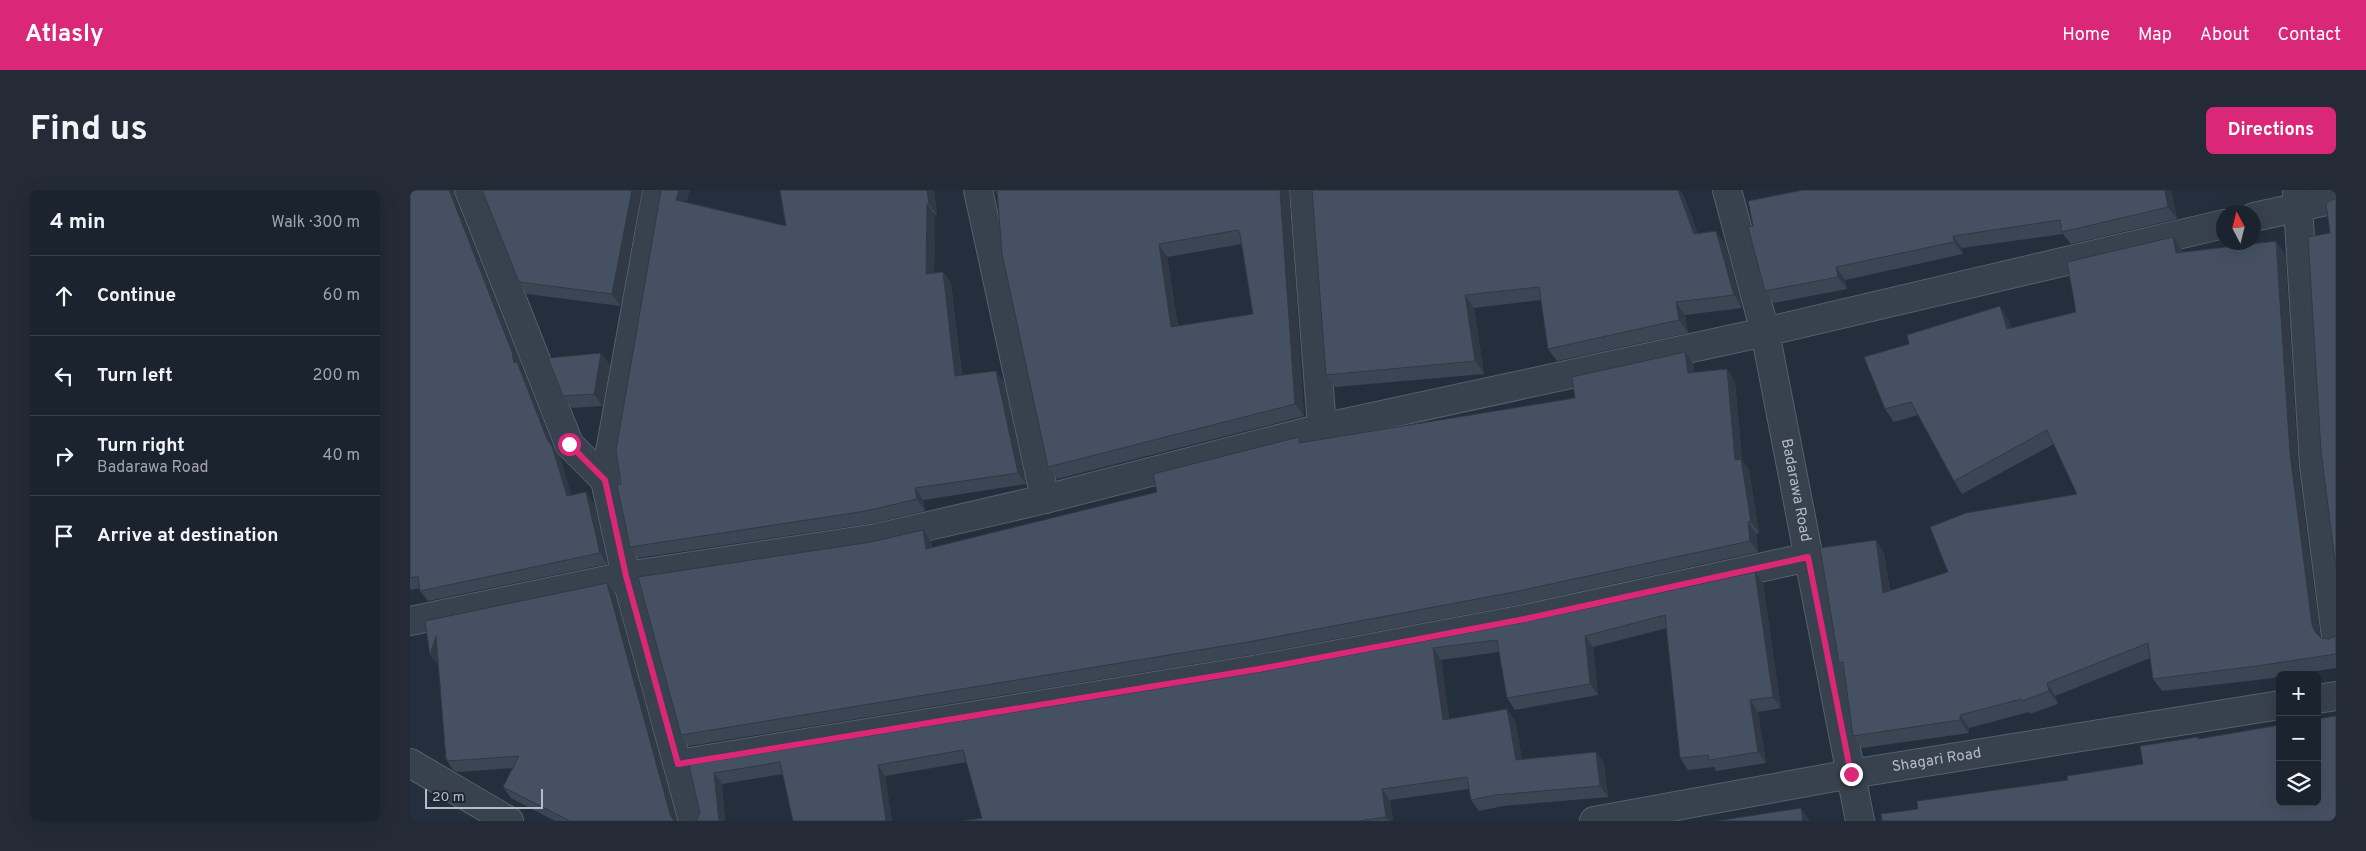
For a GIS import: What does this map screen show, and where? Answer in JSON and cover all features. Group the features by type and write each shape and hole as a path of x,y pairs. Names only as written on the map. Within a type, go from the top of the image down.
{"street":[{"path":"469,190 569,444 605,480"},
{"path":"656,190 605,480 626,576 693,821"},
{"path":"978,190 1045,499"},
{"path":"1304,190 1322,428"},
{"name":"Badarawa Road","path":"1727,190 1765,332 1860,821"},
{"path":"2298,198 2314,464 2336,636"},
{"path":"2261,214 2298,198 2336,199"},
{"path":"410,621 626,576 877,538 1045,499 1322,428 1765,332 2216,226"},
{"path":"678,764 1259,669 1525,619 1808,557"},
{"path":"2321,698 2336,696"},
{"name":"Shagari Road","path":"1594,821 1851,774 2276,706"},
{"path":"410,763 497,817"}],"building":[{"path":"410,190 449,190 512,352 514,363 517,362 547,439 552,446 567,496 586,492 600,553 420,591 418,576 410,578"},
{"path":"482,190 632,190 612,294 519,282"},
{"path":"661,190 679,190 676,200 786,226 780,190 927,190 929,204 927,204 926,274 943,272 955,376 996,371 1018,473 915,488 917,499 866,511 630,547 617,485 621,484 616,450"},
{"path":"997,190 1280,190 1295,404 1048,467 1002,254","holes":["1238,230 1253,314 1171,327 1159,244"]},
{"path":"1312,190 1678,190 1694,234 1716,231 1734,295 1676,302 1679,320 1548,349 1539,287 1465,295 1475,361 1326,375"},
{"path":"1803,190 2165,190 2168,207 2062,232 2060,220 1953,236 1954,242 1836,267 1838,277 1765,291 1748,227 1753,226 1748,201"},
{"path":"2336,198 2336,569 2321,451 2308,237 2330,233 2326,203"},
{"path":"2173,237 2176,253 2216,248 2216,250 2261,250 2261,243 2276,241 2290,453 2312,625 2315,632 2321,638 2329,639 2336,636 2336,654 2153,679 2148,643 2047,683 2049,691 2022,701 2021,699 1960,715 1960,720 1853,736 1843,662 1839,663 1820,548 1876,540 1883,593 1948,572 1930,527 1966,513 2077,494 2047,430 1954,481 1911,402 1885,409 1864,357 1909,344 1907,335 2000,306 2007,329 2076,312 2067,262"},
{"path":"1685,352 1688,373 1727,369 1735,460 1741,459 1751,522 1748,522 1750,541 1514,592 1248,642 681,735 638,577 871,542 923,530 926,549 1157,492 1153,474 1299,437 1299,443 1575,398 1572,377"},
{"path":"601,353 594,394 563,396 548,358"},
{"path":"1755,572 1773,697 1750,700 1758,752 1709,760 1708,755 1680,758 1665,615 1585,636 1590,684 1507,698 1497,640 1433,648 1443,720 1507,709 1516,760 1596,752 1600,786 1495,795 1471,800 1467,777 1382,789 1386,817 1358,821 963,821 982,818 963,750 878,765 886,821 793,821 780,762 714,773 719,821 696,821 700,813 689,765 1254,673 1520,623"},
{"path":"607,583 670,814 674,821 570,821 503,787 519,756 449,761 446,759 436,636 430,655 425,621"},
{"path":"2336,716 2336,821 1882,821 1881,814 1918,809 1917,801 2068,780 2067,776 2143,764 2140,746 2198,737 2198,739 2276,726 2276,806 2321,806 2321,718"},
{"path":"1801,808 1803,821 1716,821"}],"route":[{"path":"569,444 605,480 626,576 678,764 1259,669 1525,619 1808,557 1851,774"}]}
